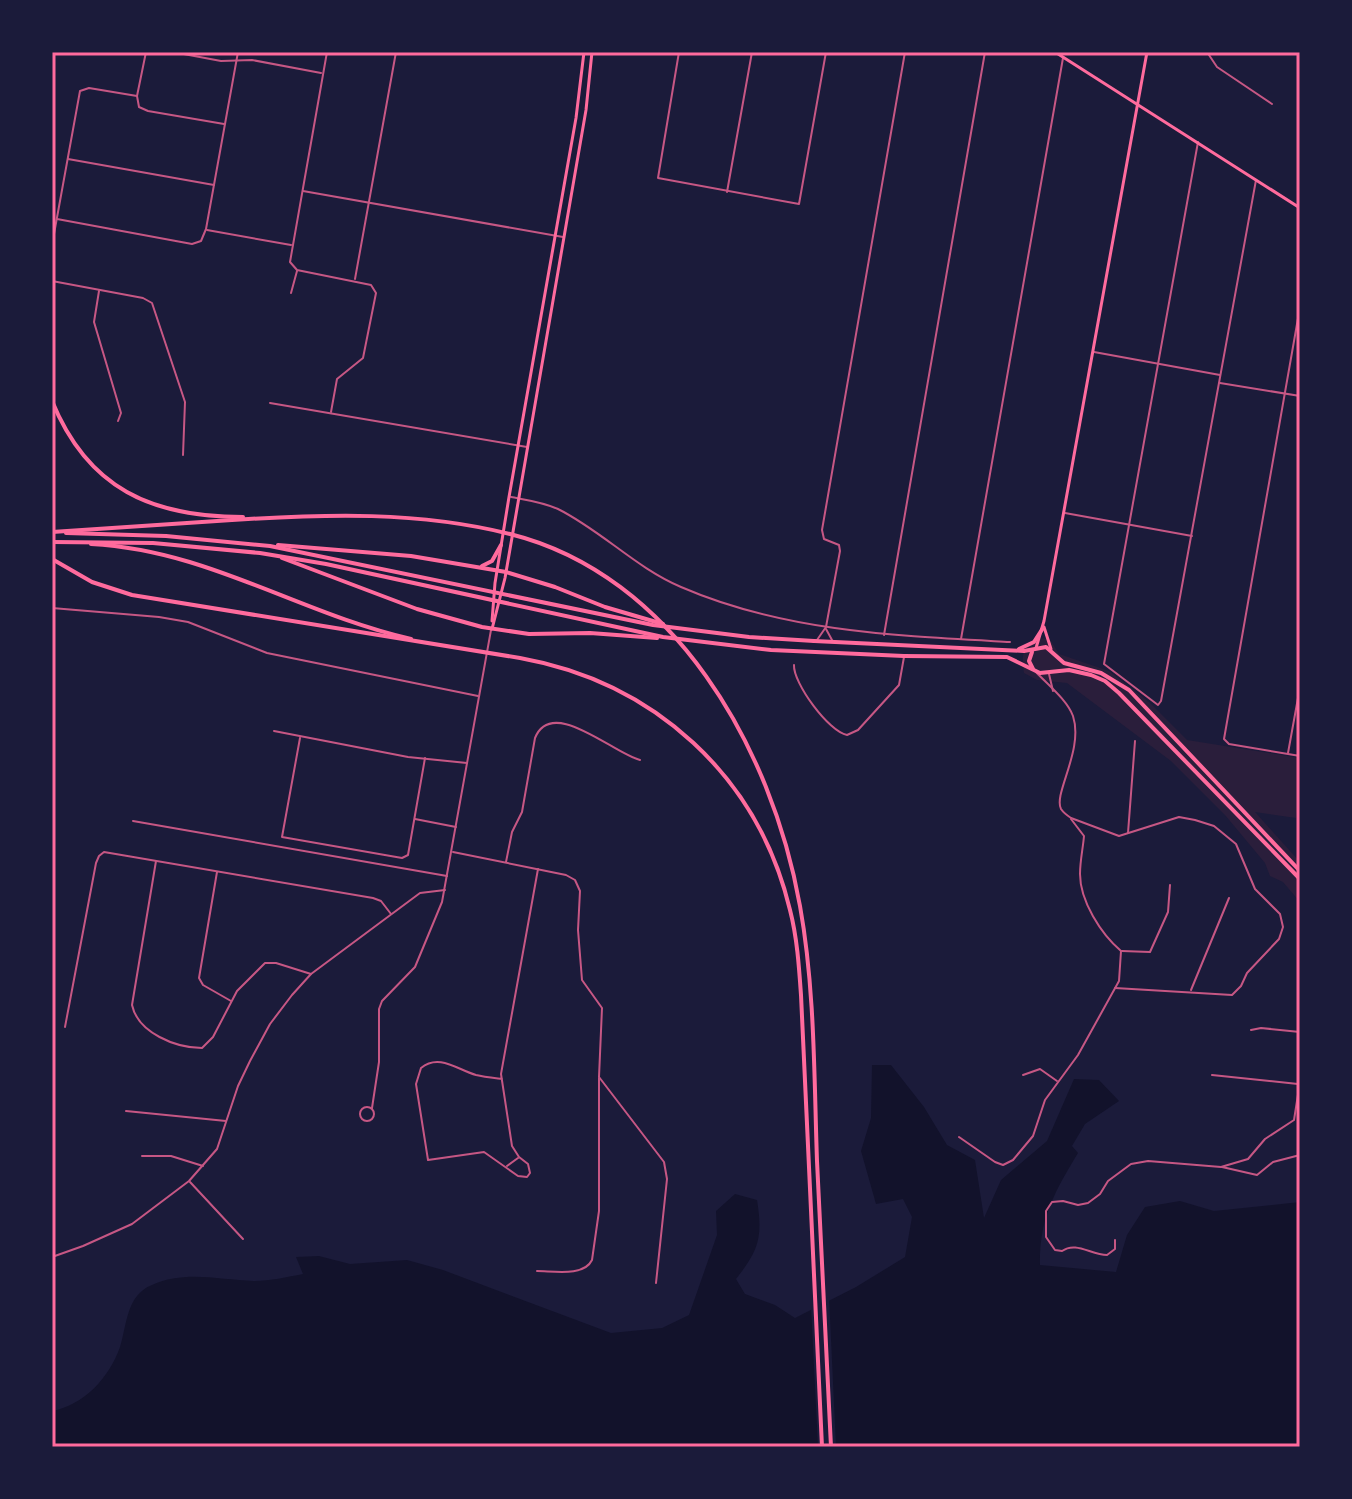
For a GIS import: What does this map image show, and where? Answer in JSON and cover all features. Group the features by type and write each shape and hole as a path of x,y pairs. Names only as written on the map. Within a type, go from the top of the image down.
{"main road":[{"path":"492,629 497,570 576,118 584,52"},
{"path":"492,629 519,499 586,110 592,52"},
{"path":"1055,52 1300,208"},
{"path":"1035,671 1029,659 1044,624 1147,52"},
{"path":"52,401 69,435 84,456 108,479 143,501 167,510 200,516 285,517"},
{"path":"52,532 360,514 427,519 492,530 549,547 595,568 629,592 660,620 725,708 752,759 772,805 798,895 809,986 831,1447"},
{"path":"52,532 147,535 386,553 473,566 506,572 684,629"},
{"path":"52,542 177,544 260,553 326,564 659,637"},
{"path":"52,542 122,546 185,558 349,623 437,646"},
{"path":"240,542 312,553 684,629 814,641 1009,650 1045,646 1051,649"},
{"path":"473,566 491,562 501,545"},
{"path":"260,553 319,571 424,611 492,629 529,634 590,633 659,637 771,650 1005,657 1035,671 1082,672 1109,684 1300,879"},
{"path":"54,561 92,582 132,595 544,663 585,674 615,687 672,724 720,770 754,818 781,876 791,913 801,995 822,1447"},
{"path":"1044,624 1045,636 1055,655 1064,663 1098,672 1126,688 1300,871"},
{"path":"1009,650 1032,643 1044,624"},
{"path":"1050,671 1055,664 1055,655"}],"street":[{"path":"146,52 138,104 145,110 225,125"},
{"path":"173,52 221,61 252,60 323,73"},
{"path":"57,219 192,244 201,241 206,229 238,52"},
{"path":"327,52 290,262 297,270 374,286 376,296 363,358 337,379 331,412"},
{"path":"354,281 396,52"},
{"path":"679,52 658,178 799,204 826,52"},
{"path":"727,192 752,52"},
{"path":"814,641 821,637 826,627 840,551 839,545 824,539 822,530 905,52"},
{"path":"884,635 985,52"},
{"path":"1207,52 1217,67 1272,104"},
{"path":"961,639 1063,57"},
{"path":"52,245 80,91 89,88 137,96"},
{"path":"1198,141 1104,664 1160,705 1256,179"},
{"path":"66,158 214,185"},
{"path":"302,190 563,237"},
{"path":"206,229 292,245"},
{"path":"291,293 297,270"},
{"path":"52,281 147,299 152,303 185,402 183,455"},
{"path":"99,290 94,322 121,413 118,421"},
{"path":"1300,307 1224,741 1300,756"},
{"path":"1093,351 1220,375"},
{"path":"1219,383 1300,396"},
{"path":"270,403 527,447"},
{"path":"509,497 544,504 564,513 654,574 687,590 755,613 884,635 1010,642"},
{"path":"1064,513 1192,536"},
{"path":"52,608 180,620 206,627 267,653 479,697"},
{"path":"826,627 829,638 837,642"},
{"path":"372,1108 379,1062 379,1009 382,1001 415,967 438,916 445,890 492,629"},
{"path":"794,665 795,680 833,729 847,735 856,732 899,685 904,656"},
{"path":"1035,671 1070,710 1076,732 1074,754 1060,803 1084,836 1080,875 1085,897 1107,937 1121,951 1150,952 1168,912 1170,885"},
{"path":"1050,671 1049,681 1056,695"},
{"path":"1288,754 1300,687"},
{"path":"506,863 512,832 523,806 535,738 541,728 555,722 572,726 600,739 625,757 640,760"},
{"path":"274,731 300,738 468,763"},
{"path":"300,738 282,837 402,858 408,855 425,758"},
{"path":"1128,834 1135,741"},
{"path":"1071,818 1119,836 1179,817 1214,826 1236,844 1255,889 1280,914 1283,927 1279,939 1247,973 1232,995 1115,988"},
{"path":"414,818 457,827"},
{"path":"133,821 448,876"},
{"path":"65,1027 99,856 108,851 373,898 381,901 391,915"},
{"path":"453,852 571,877 579,887 582,980 602,1008 599,1211 590,1267 582,1271 537,1271"},
{"path":"157,860 133,993 135,1015 157,1035 183,1046 202,1048 213,1037 237,991 268,962 311,974"},
{"path":"502,1079 434,1062 421,1068 416,1084 428,1160 484,1152 522,1178 527,1177 531,1169 512,1146 502,1079 538,869"},
{"path":"217,871 199,978 203,985 231,1001"},
{"path":"52,1257 132,1224 204,1167 217,1149 238,1086 266,1031 311,974 420,893 445,890"},
{"path":"1191,991 1229,898"},
{"path":"959,1137 1003,1165 1033,1136 1045,1100 1078,1055 1119,981 1121,951"},
{"path":"1251,1030 1261,1028 1300,1032"},
{"path":"1023,1075 1040,1069 1059,1082"},
{"path":"1212,1075 1300,1083 1294,1120 1265,1139 1248,1159 1221,1167"},
{"path":"599,1077 664,1162 667,1179 658,1239 656,1283"},
{"path":"126,1111 227,1121"},
{"path":"1115,1240 1115,1249 1107,1255 1075,1246 1055,1250 1044,1232 1046,1211 1050,1204 1057,1201 1078,1205 1088,1203 1115,1175 1141,1161 1221,1167 1257,1175 1273,1162 1300,1155"},
{"path":"142,1156 171,1156 204,1167"},
{"path":"506,1167 519,1157"},
{"path":"189,1181 243,1239"}],"shaded area":[{"path":"1049,638 1059,654 1109,671 1149,702 1187,740 1300,758 1300,795 1296,818 1255,812 1300,862 1300,902 1283,882 1270,876 1265,863 1225,815 1171,761 1067,683 1037,680 1024,673 1026,647"},
{"path":"872,1065 891,1065 924,1107 947,1145 975,1160 984,1218 1001,1180 1047,1141 1074,1079 1099,1080 1119,1101 1085,1124 1072,1146 1078,1153 1050,1206 1042,1233 1040,1265 1116,1272 1127,1235 1145,1207 1180,1201 1214,1211 1300,1202 1300,1447 52,1447 52,1411 75,1403 102,1379 120,1347 132,1303 143,1290 164,1280 177,1278 260,1281 303,1274 296,1257 319,1256 350,1264 407,1260 443,1270 611,1333 662,1328 689,1315 717,1235 716,1211 735,1194 757,1200 759,1224 754,1251 736,1279 745,1294 775,1305 795,1318 856,1287 905,1257 912,1217 903,1199 876,1204 861,1151 871,1118"}],"pier":[{"path":"829,1296 836,1447 818,1447 811,1306"}]}
